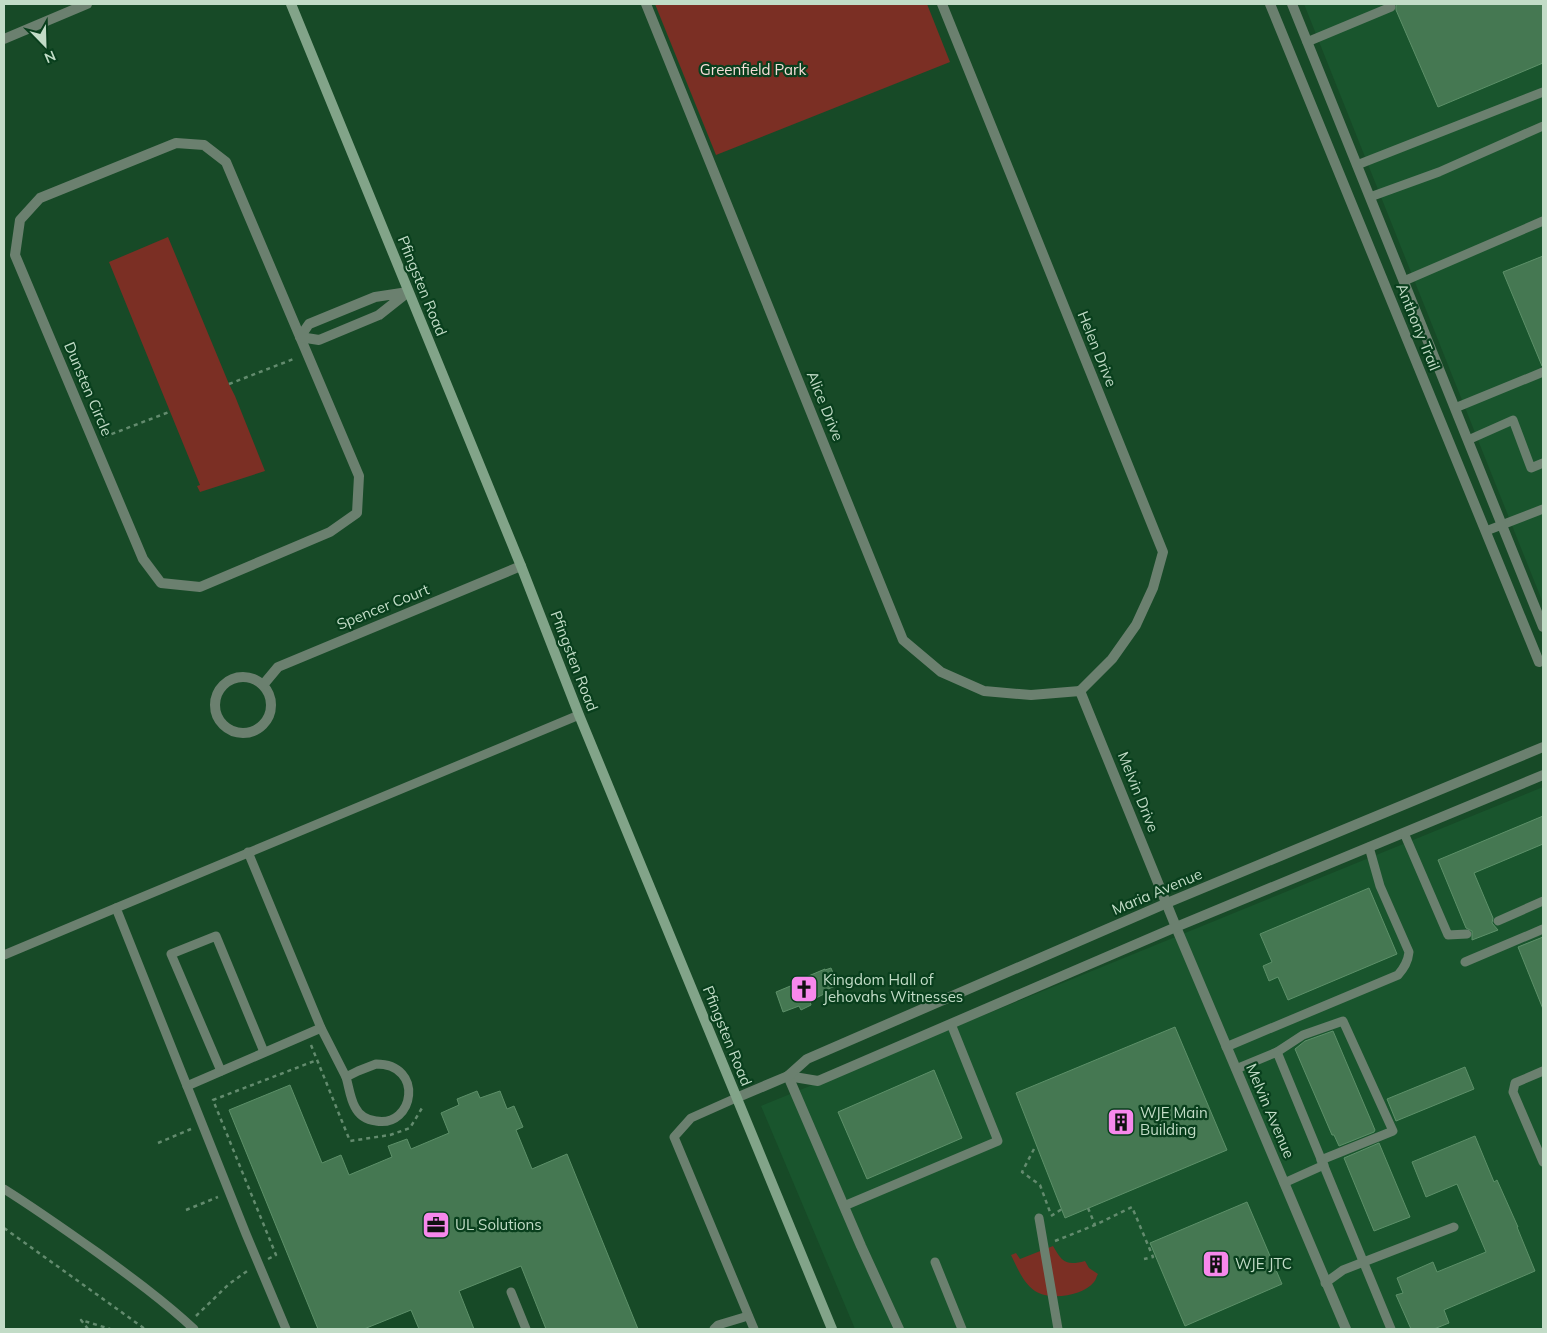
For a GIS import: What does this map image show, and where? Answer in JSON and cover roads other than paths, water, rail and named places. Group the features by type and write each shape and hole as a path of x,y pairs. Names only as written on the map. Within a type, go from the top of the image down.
{"main road":[{"name":"Pfingsten Road","path":"291,4 521,566 579,715 832,1329"}],"street":[{"path":"4,39 87,4"},
{"name":"Alice Drive","path":"646,4 903,640 941,672 984,691 1031,695 1080,692"},
{"name":"Helen Drive","path":"942,4 1163,552 1153,588 1136,624 1112,659 1080,692"},
{"name":"Anthony Trail","path":"1270,4 1539,662"},
{"name":"Anthony Trail","path":"1292,4 1543,626"},
{"name":"Dunsten Circle","path":"176,143 204,145 226,162 300,337 359,476 357,513 330,532 200,587 161,583 143,559 15,255 20,220 40,198 176,143"},
{"path":"408,292 370,319 319,340 300,337 309,324 375,297 408,292"},
{"name":"Spencer Court","path":"263,685 278,667 521,566"},
{"path":"246,677 263,685 271,701 271,710 262,726 255,731 238,733 222,725 215,707 216,697 220,689 227,682 236,678 246,677"},
{"name":"Melvin Drive","path":"1080,692 1167,903"},
{"name":"Maria Avenue","path":"736,1098 788,1076 806,1059 1167,903 1543,747"},
{"path":"788,1076 818,1081 1176,928 1543,775"},
{"name":"Melvin Avenue","path":"1167,903 1325,1283 1346,1329"},
{"path":"788,1076 899,1329"}],"lane":[{"path":"1308,42 1391,7"},
{"path":"1357,166 1543,92"},
{"path":"1370,197 1439,172 1543,126"},
{"path":"1404,281 1543,221"},
{"path":"1456,408 1543,372"},
{"path":"1468,440 1513,420 1531,468 1543,463"},
{"path":"1486,531 1543,509"},
{"path":"4,955 579,715"},
{"path":"1404,832 1448,935 1468,934"},
{"path":"1226,1046 1398,975 1404,968 1408,952 1380,886 1369,847"},
{"path":"248,852 321,1028 346,1077 356,1109 362,1116 380,1122 398,1116 404,1110 408,1101 409,1091 407,1082 395,1067 386,1064 376,1064 346,1077"},
{"path":"1498,921 1543,901"},
{"path":"116,908 258,1264 286,1329"},
{"path":"1465,962 1543,929"},
{"path":"221,1071 171,954 216,936 264,1052"},
{"path":"1236,1069 1277,1052 1303,1035 1343,1022 1393,1131 1322,1163 1284,1183"},
{"path":"844,1206 998,1140 951,1024"},
{"path":"187,1086 321,1028"},
{"path":"1277,1052 1392,1329"},
{"path":"1543,1071 1516,1083 1513,1092 1543,1162"},
{"path":"736,1098 691,1118 674,1137 754,1329"},
{"path":"4,1189 39,1210 124,1272 194,1329"},
{"path":"1038,1218 1058,1329"},
{"path":"1325,1283 1342,1270 1454,1227"},
{"path":"935,1262 962,1329"},
{"path":"510,1292 526,1329"},
{"path":"714,1329 718,1325 748,1316"}],"place":[{"name":"Kingdom Hall of Jehovahs Witnesses","path":"804,989"},
{"name":"WJE Main Building","path":"1121,1122"},
{"name":"UL Solutions","path":"436,1225"},
{"name":"WJE JTC","path":"1216,1264"}],"park label":[{"name":"Greenfield Park","path":"753,70"}]}
